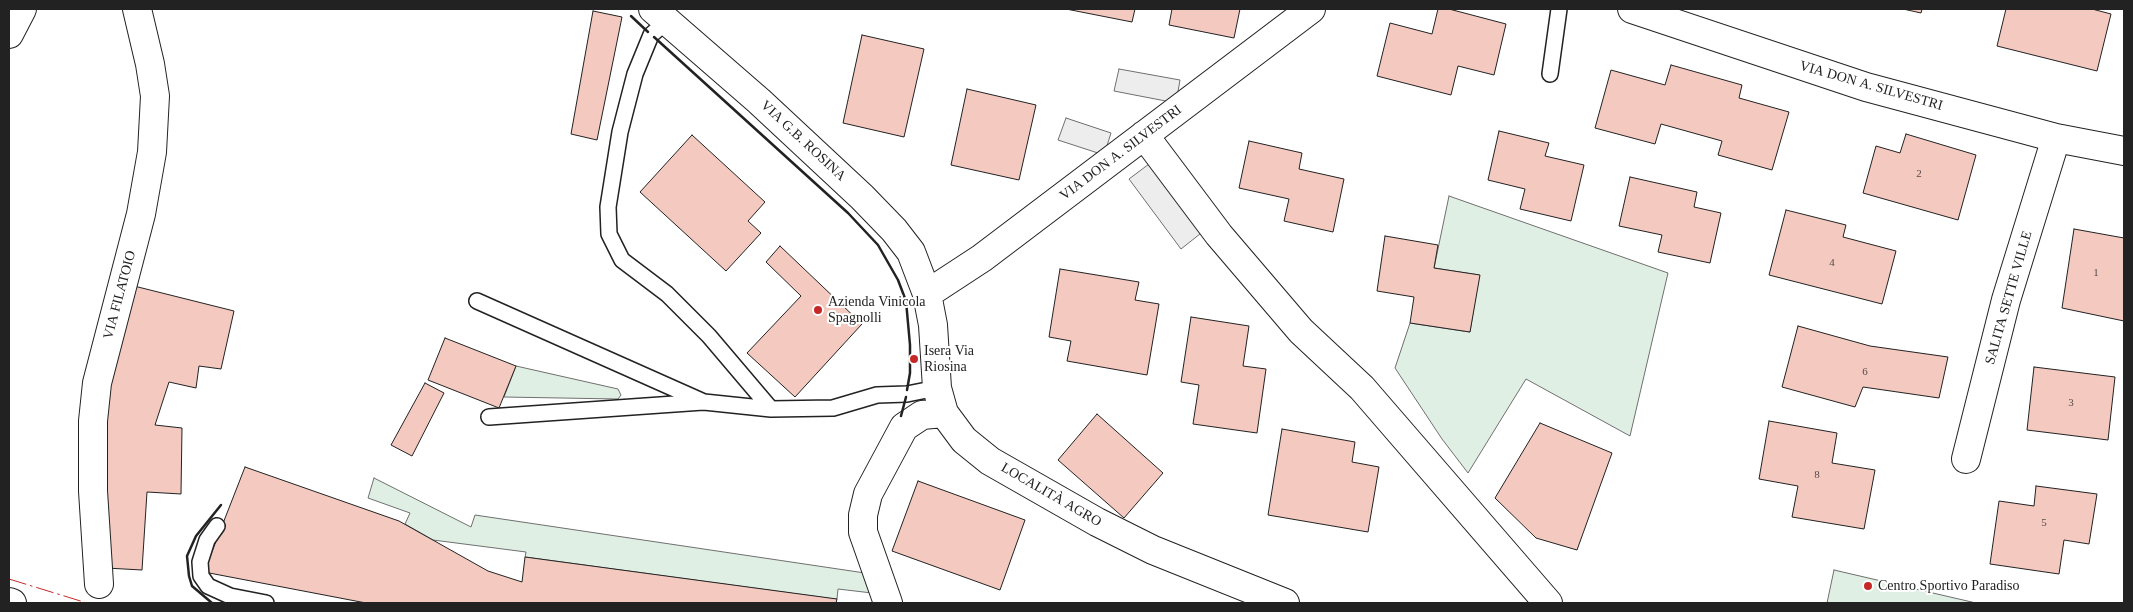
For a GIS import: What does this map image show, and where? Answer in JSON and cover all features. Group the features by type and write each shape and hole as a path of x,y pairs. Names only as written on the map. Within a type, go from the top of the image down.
{"street":[{"path":"9,34 22,9"},
{"name":"VIA FILATOIO","path":"99,584 93,491 93,422 97,383 141,214 152,152 155,96 150,64 136,9"},
{"name":"VIA DON A. SILVESTRI","path":"928,294 982,258 1310,9"},
{"name":"VIA DON A. SILVESTRI","path":"1632,9 1866,87 2056,138 2121,146"},
{"name":"VIA G.B. ROSINA","path":"660,15 760,101 862,197 894,230 911,252 928,294"},
{"path":"1144,135 1218,235 1301,331 1362,388 1548,603"},
{"name":"SALITA SETTE VILLE","path":"1966,459 2006,300 2056,138"},
{"path":"888,603 863,532 863,515 868,494 904,428 940,400 928,294"},
{"name":"LOCALITÀ AGRO","path":"940,400 964,440 990,461 1097,522 1152,550 1284,603"}],"lane":[{"path":"1550,74 1559,9"},
{"path":"660,15 635,74 620,132 608,208 609,234 622,260 667,294 695,322 771,409"},
{"path":"477,301 704,402"},
{"path":"489,417 704,402 771,409 833,408 877,395 907,394 940,400"},
{"path":"217,526 204,548 200,562 201,576 208,586 230,596 266,603"}],"green space":[{"path":"1449,196 1668,273 1630,436 1526,379 1468,473 1442,439 1395,368 1410,323 1470,332 1479,275 1434,268"},
{"path":"516,366 618,389 621,395 618,399 504,397"},
{"path":"374,478 471,527 475,515 865,573 872,593 838,589 837,599 834,599 525,557 526,552 433,540 405,524 410,513 368,498"},
{"name":"Centro Sportivo Paradiso","path":"1834,570 1976,603 1827,603"}],"shaded area":[{"path":"1119,69 1180,80 1176,103 1114,91"},
{"path":"1066,118 1111,133 1104,155 1058,140"},
{"path":"1153,161 1205,230 1181,249 1129,179"}],"building":[{"path":"1066,9 1135,9 1132,22"},
{"path":"1172,9 1240,9 1234,38 1169,25"},
{"path":"1438,9 1449,9 1506,24 1494,75 1458,66 1451,95 1377,76 1390,23 1432,34"},
{"path":"1903,9 1922,9 1921,13"},
{"path":"2006,9 2092,9 2111,14 2097,71 1997,46"},
{"path":"593,11 622,17 597,140 571,134"},
{"path":"862,35 924,49 904,137 843,123"},
{"path":"1671,65 1742,85 1739,98 1789,112 1772,170 1718,155 1722,141 1661,124 1655,144 1595,128 1611,70 1665,85"},
{"path":"967,89 1036,105 1019,180 951,165"},
{"path":"1499,131 1549,143 1545,156 1584,165 1571,221 1520,209 1525,189 1488,180"},
{"path":"1906,134 1976,155 1958,220 1863,193 1876,146 1900,153"},
{"path":"692,135 765,202 748,221 761,233 726,271 640,192"},
{"path":"1249,141 1302,153 1299,169 1344,179 1333,232 1284,221 1289,199 1239,188"},
{"path":"1630,177 1697,192 1694,207 1721,213 1710,263 1658,252 1662,235 1619,226"},
{"path":"1786,210 1846,225 1843,237 1896,251 1882,304 1769,275"},
{"path":"2074,229 2124,238 2124,321 2062,308"},
{"path":"1385,236 1438,245 1434,268 1480,275 1470,332 1410,323 1414,297 1377,291"},
{"name":"Azienda Vinicola Spagnolli","path":"780,246 862,324 795,397 747,353 801,296 766,262"},
{"path":"1060,269 1139,282 1135,300 1159,304 1147,375 1067,361 1071,341 1049,337"},
{"path":"126,284 234,311 221,369 199,366 196,388 169,382 155,425 182,428 181,494 147,492 142,570 106,568 97,398"},
{"path":"1191,317 1249,326 1243,366 1266,369 1257,433 1193,424 1199,385 1181,382"},
{"path":"1798,326 1870,346 1948,357 1939,398 1863,387 1855,407 1782,387"},
{"path":"445,338 516,366 499,408 428,380"},
{"path":"2034,367 2115,377 2108,440 2027,430"},
{"path":"425,383 444,393 412,456 391,445"},
{"path":"1097,414 1163,473 1124,518 1058,460"},
{"path":"1769,421 1837,433 1832,463 1875,470 1864,529 1792,517 1798,486 1759,479"},
{"path":"1540,423 1612,453 1577,550 1536,538 1495,498"},
{"path":"1282,429 1355,442 1352,462 1379,467 1368,532 1268,515"},
{"path":"245,467 399,521 488,571 522,582 525,557 837,599 836,603 366,603 204,572"},
{"path":"918,481 1025,520 1000,590 892,551"},
{"path":"2036,486 2097,494 2089,544 2064,540 2059,574 1990,564 1999,501 2034,506"}],"wall":[{"path":"631,16 648,32"},
{"path":"654,37 848,213 878,245 898,280 906,301 910,345 910,373 907,390"},
{"path":"901,416 906,397"},
{"path":"212,603 192,586 187,556 196,536 221,505"}],"power":[{"path":"9,579 87,603"}],"place":[{"name":"Azienda Vinicola Spagnolli","path":"818,310"},
{"name":"Isera Via Riosina","path":"914,359"},
{"name":"Centro Sportivo Paradiso","path":"1868,586"}]}
